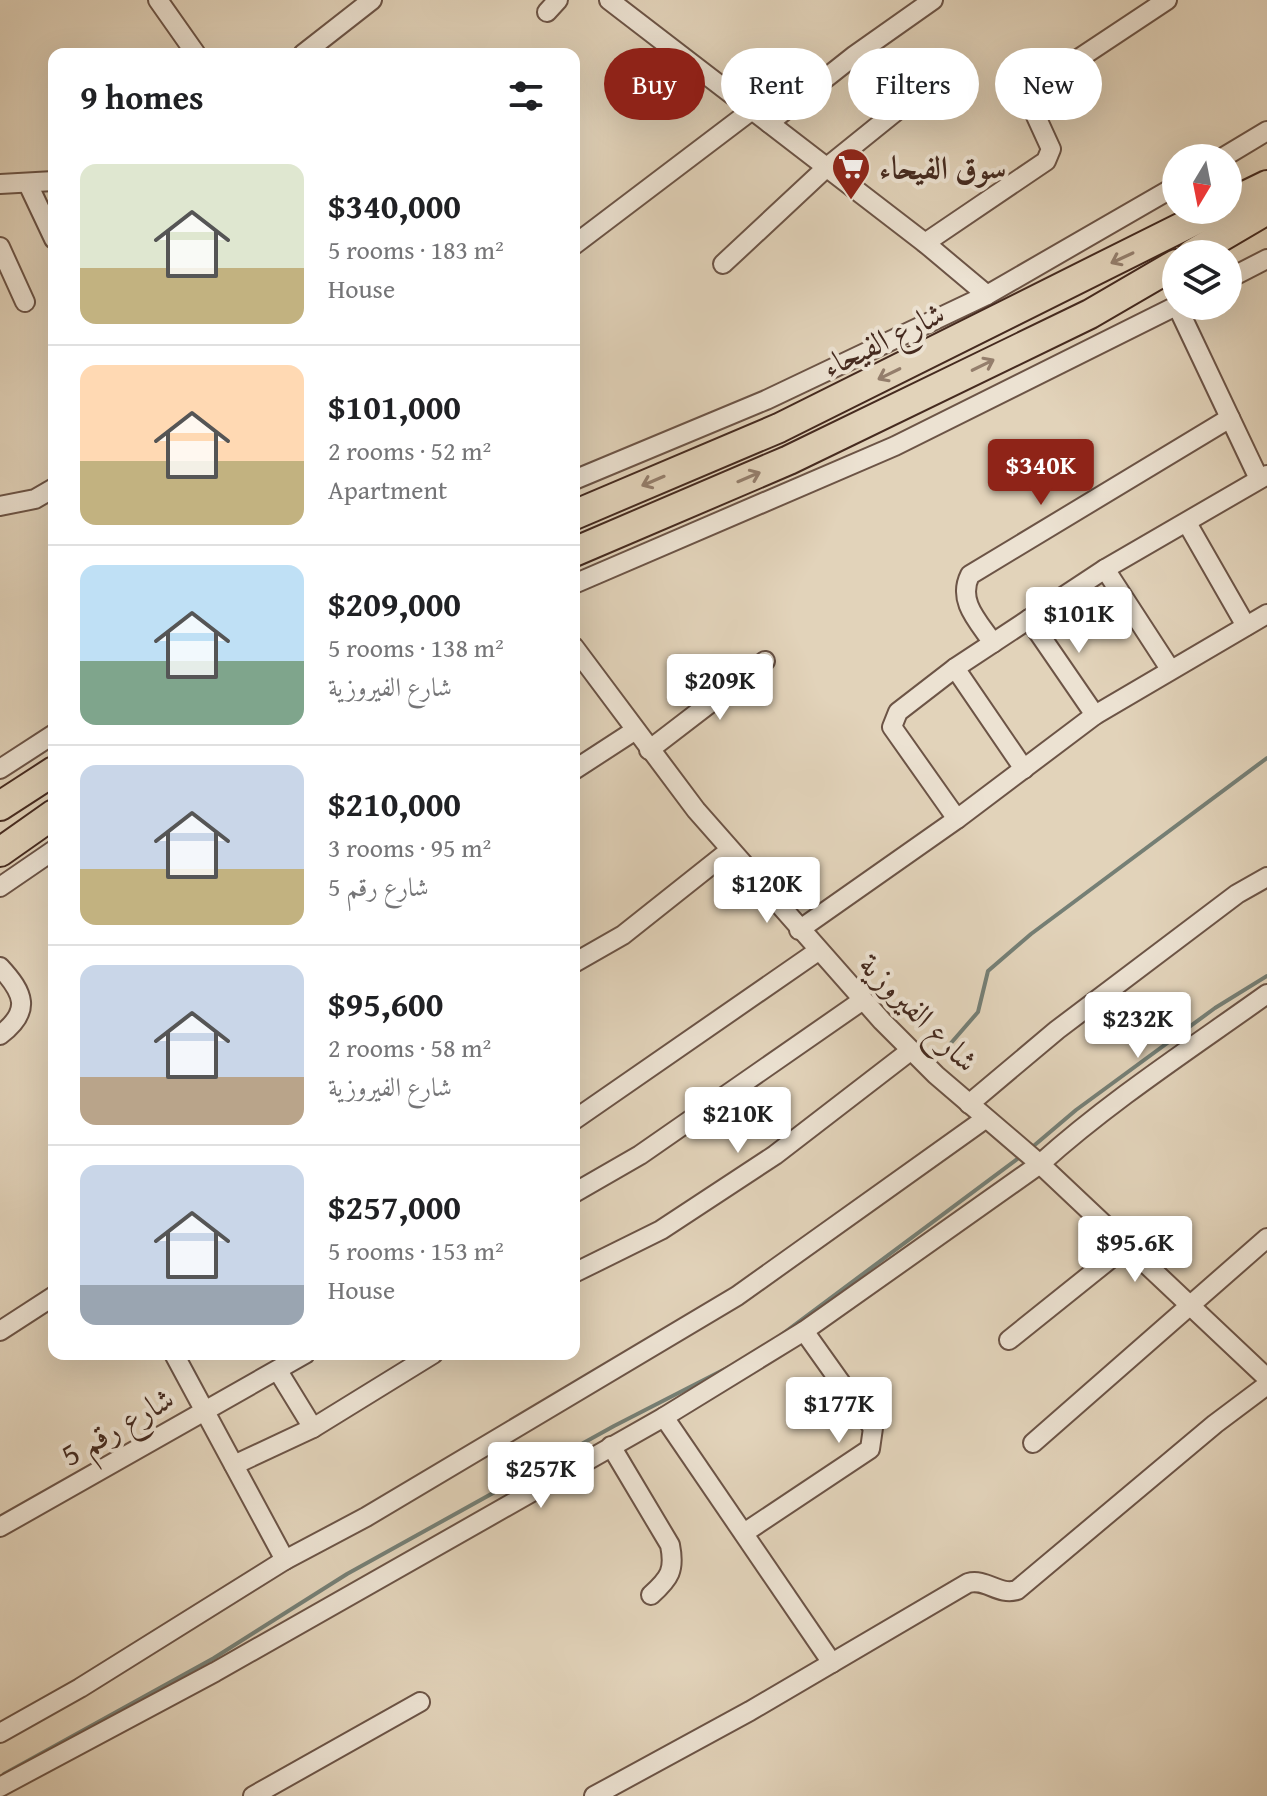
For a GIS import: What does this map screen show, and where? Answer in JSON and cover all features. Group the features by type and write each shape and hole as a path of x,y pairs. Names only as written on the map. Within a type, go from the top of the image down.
{"highway":[{"path":"1242,197 1267,185"},
{"path":"1216,240 1267,210"},
{"name":"شارع الفيحاء","path":"580,512 779,428 1188,224"},
{"path":"580,549 789,460 1090,314 1162,272"},
{"path":"0,806 48,775"},
{"path":"0,852 48,818"}],"street":[{"path":"158,0 192,48"},
{"path":"311,48 372,0"},
{"path":"769,123 855,55 933,0"},
{"path":"925,243 1046,161 1051,149 1029,101 1033,89 1167,0"},
{"path":"613,1 721,86"},
{"path":"580,240 739,120"},
{"path":"765,120 925,243 987,295"},
{"path":"723,264 827,167 885,120"},
{"path":"1242,146 1267,131"},
{"path":"0,184 48,182"},
{"path":"28,184 48,226"},
{"path":"580,478 766,400 987,295 1162,194"},
{"path":"0,247 25,302"},
{"path":"1057,256 1072,281"},
{"path":"1242,272 1267,259"},
{"path":"580,582 802,489 910,440 1162,313"},
{"path":"957,819 892,727 898,712 955,668 1105,569 1263,477 1230,418 1183,320"},
{"path":"766,400 779,428"},
{"path":"993,643 964,597 964,586 970,575 1230,418"},
{"path":"789,460 802,489"},
{"path":"0,506 35,499 48,491"},
{"path":"1187,523 1246,626"},
{"path":"1105,569 1170,669"},
{"path":"799,930 957,819 1095,715 1267,614"},
{"path":"1029,619 1095,715"},
{"name":"شارع الفيروزية","path":"580,655 634,731 730,850 910,1051 1030,1157 1267,1378"},
{"path":"649,750 765,661"},
{"path":"955,668 1024,769"},
{"path":"580,766 634,731"},
{"path":"0,769 48,738"},
{"path":"580,960 623,935 730,850"},
{"path":"0,887 48,854"},
{"path":"969,1104 1057,1030 1237,894 1267,877"},
{"path":"580,1116 818,951"},
{"path":"0,967 16,986 21,1001 18,1017 0,1035"},
{"path":"0,1787 215,1672 664,1417 804,1331 1030,1157 1073,1134 1267,994"},
{"path":"580,1190 640,1155 863,1000"},
{"path":"580,1270 661,1230 775,1155 910,1051"},
{"path":"0,1733 80,1688 285,1560 366,1517 737,1296 985,1119"},
{"path":"1033,1443 1267,1238"},
{"path":"1009,1340 1125,1247"},
{"path":"0,1331 48,1300"},
{"path":"744,1533 870,1449 873,1428 804,1331"},
{"path":"177,1360 285,1560"},
{"name":"شارع رقم 5","path":"0,1527 295,1360"},
{"path":"234,1465 313,1428 423,1360"},
{"path":"278,1371 313,1428"},
{"path":"594,1796 968,1583 977,1580 1000,1590 1017,1590 1215,1424 1267,1385"},
{"path":"664,1417 832,1663"},
{"path":"611,1446 670,1545 674,1562 671,1577 651,1595"},
{"path":"253,1796 420,1702"}],"waterway":[{"path":"945,1050 978,1012 988,971 1031,934 1267,758"},
{"path":"1030,1149 1076,1110 1215,1008 1267,976"},
{"path":"777,1338 1020,1157"},
{"path":"4,1774 214,1658 347,1574 614,1426 729,1367"}],"place":[{"name":"سوق الفيحاء","path":"851,201"}]}
